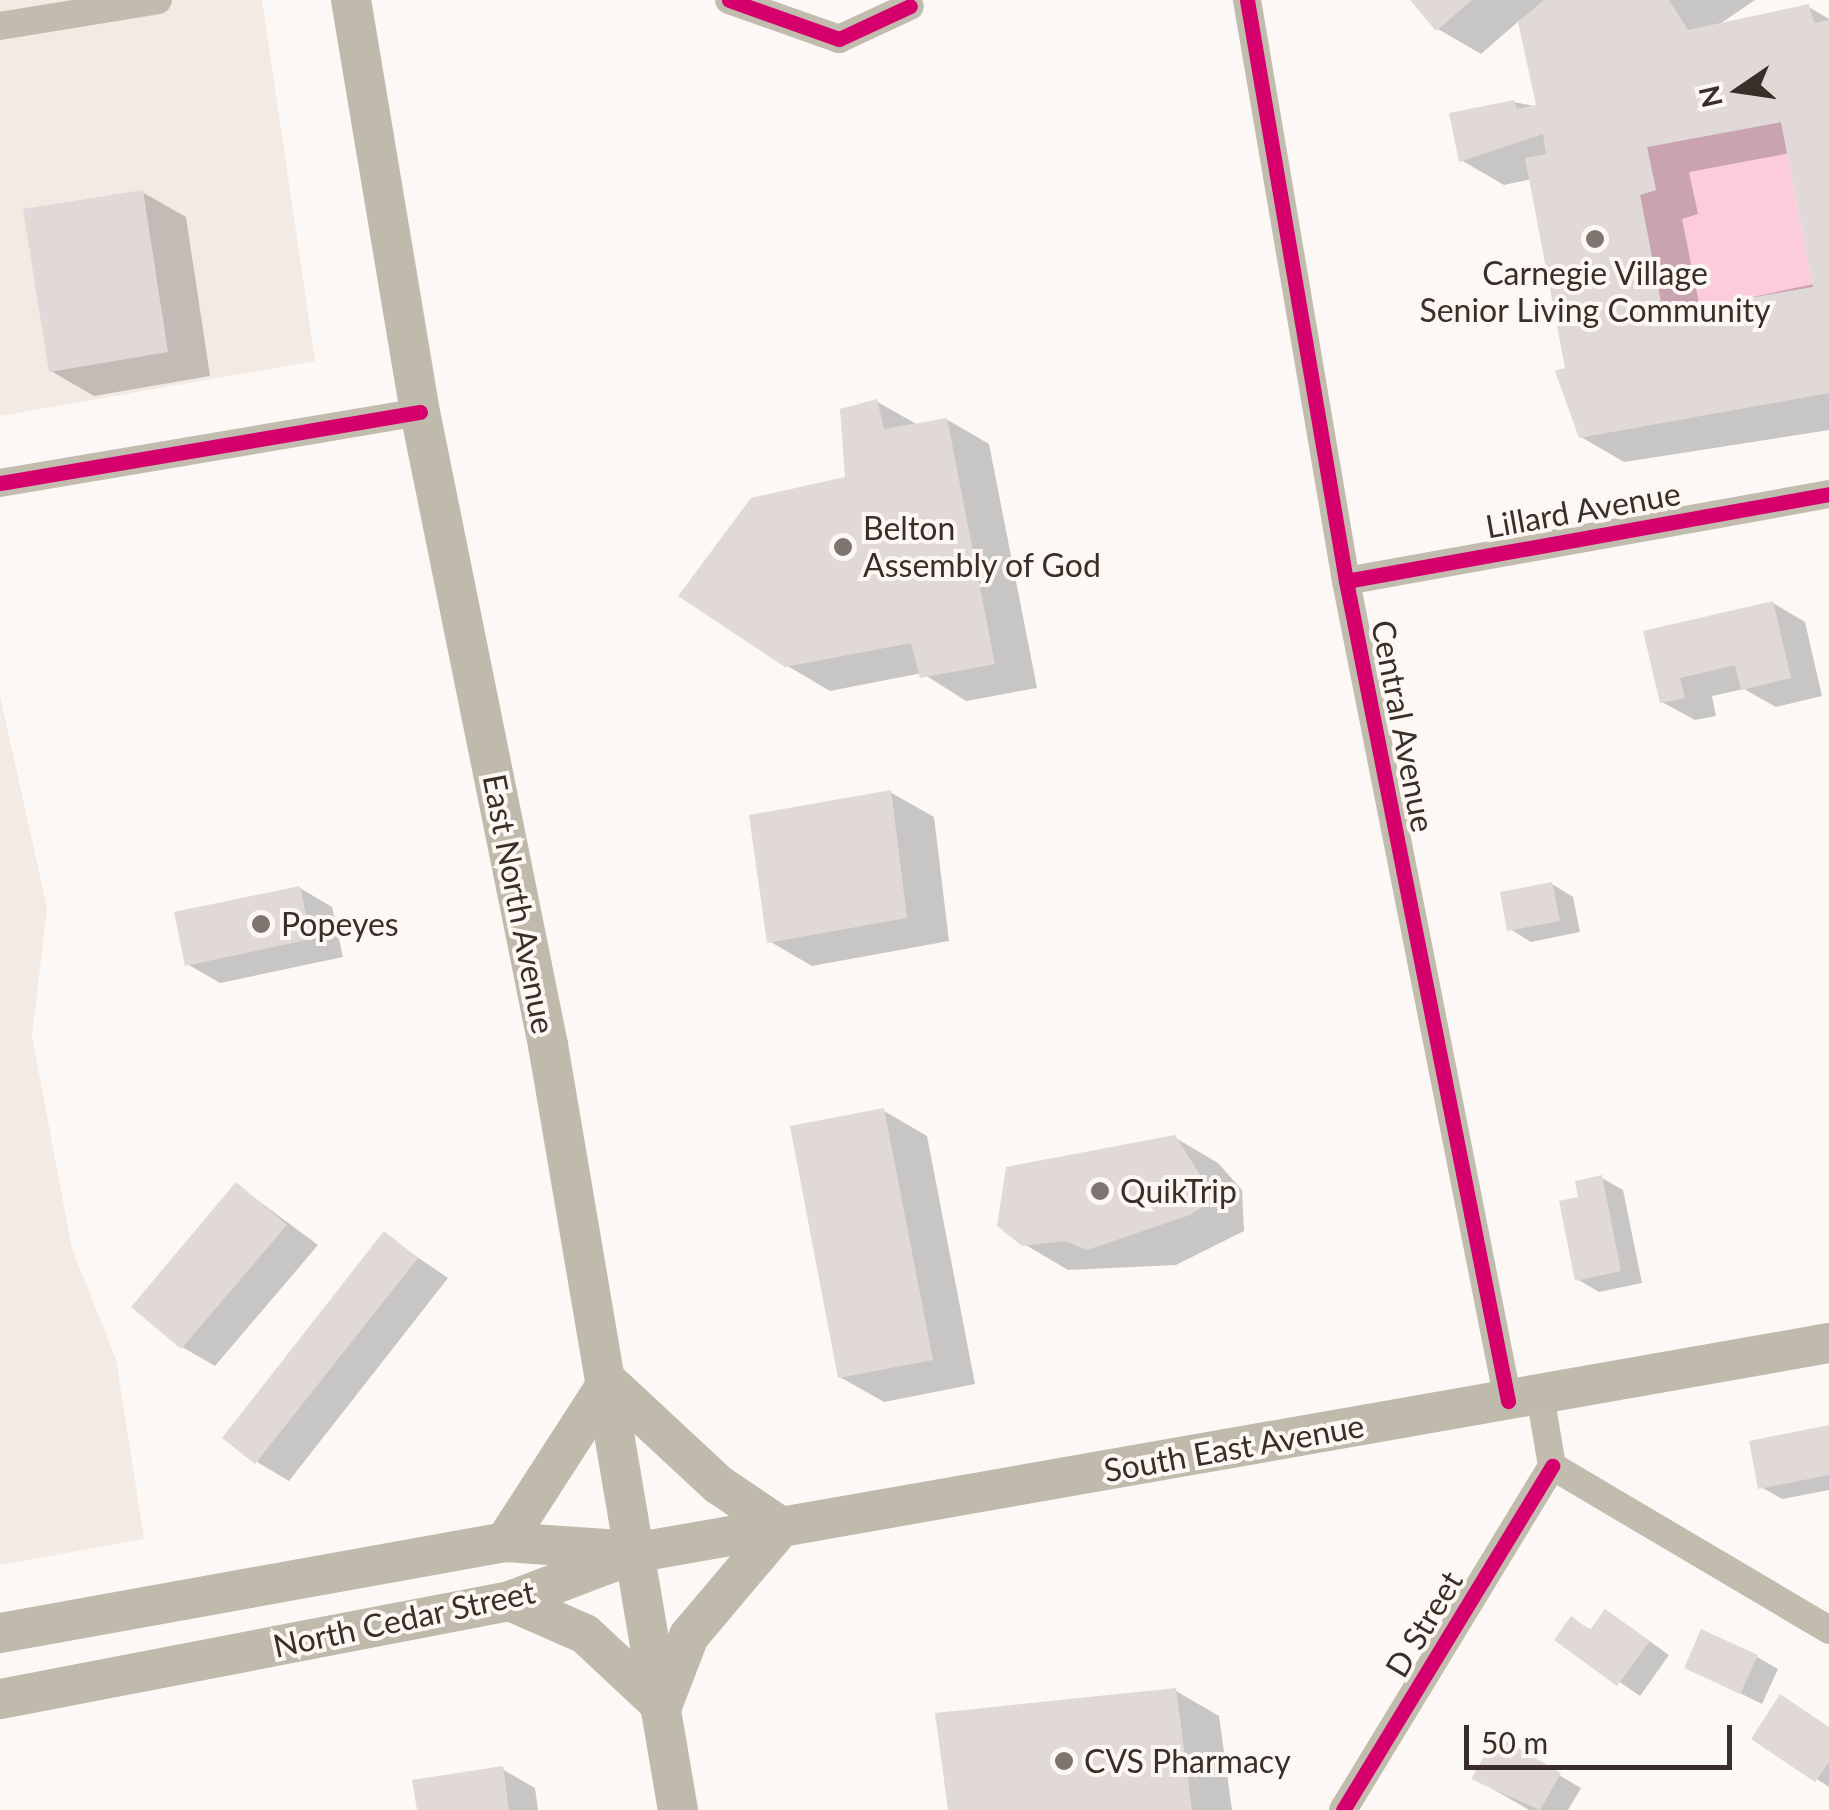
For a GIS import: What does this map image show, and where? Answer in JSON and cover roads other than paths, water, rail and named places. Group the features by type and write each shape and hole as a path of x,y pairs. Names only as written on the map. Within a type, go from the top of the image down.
{"main road":[{"name":"East North Avenue","path":"351,0 420,412 608,1382 678,1810"},
{"name":"South East Avenue","path":"638,1552 1829,1342"},
{"path":"505,1542 608,1382 719,1485 781,1527 688,1636 662,1706 585,1634 510,1601"},
{"name":"North Cedar Street","path":"0,1634 505,1542 638,1552"},
{"name":"North Cedar Street","path":"0,1699 510,1601 638,1552"}],"street":[{"path":"0,26 158,0"},
{"path":"729,0 839,39 910,6"},
{"name":"Central Avenue","path":"1246,0 1346,580 1524,1398 1552,1466"},
{"path":"0,483 420,412"},
{"name":"Lillard Avenue","path":"1346,580 1829,494"},
{"path":"1552,1466 1829,1630"},
{"name":"D Street","path":"1343,1810 1552,1466"}],"place":[{"name":"Carnegie Village Senior Living Community","path":"1595,239"},
{"name":"Belton Assembly of God","path":"843,547"},
{"name":"Popeyes","path":"261,924"},
{"name":"QuikTrip","path":"1100,1191"},
{"name":"CVS Pharmacy","path":"1064,1761"}]}
